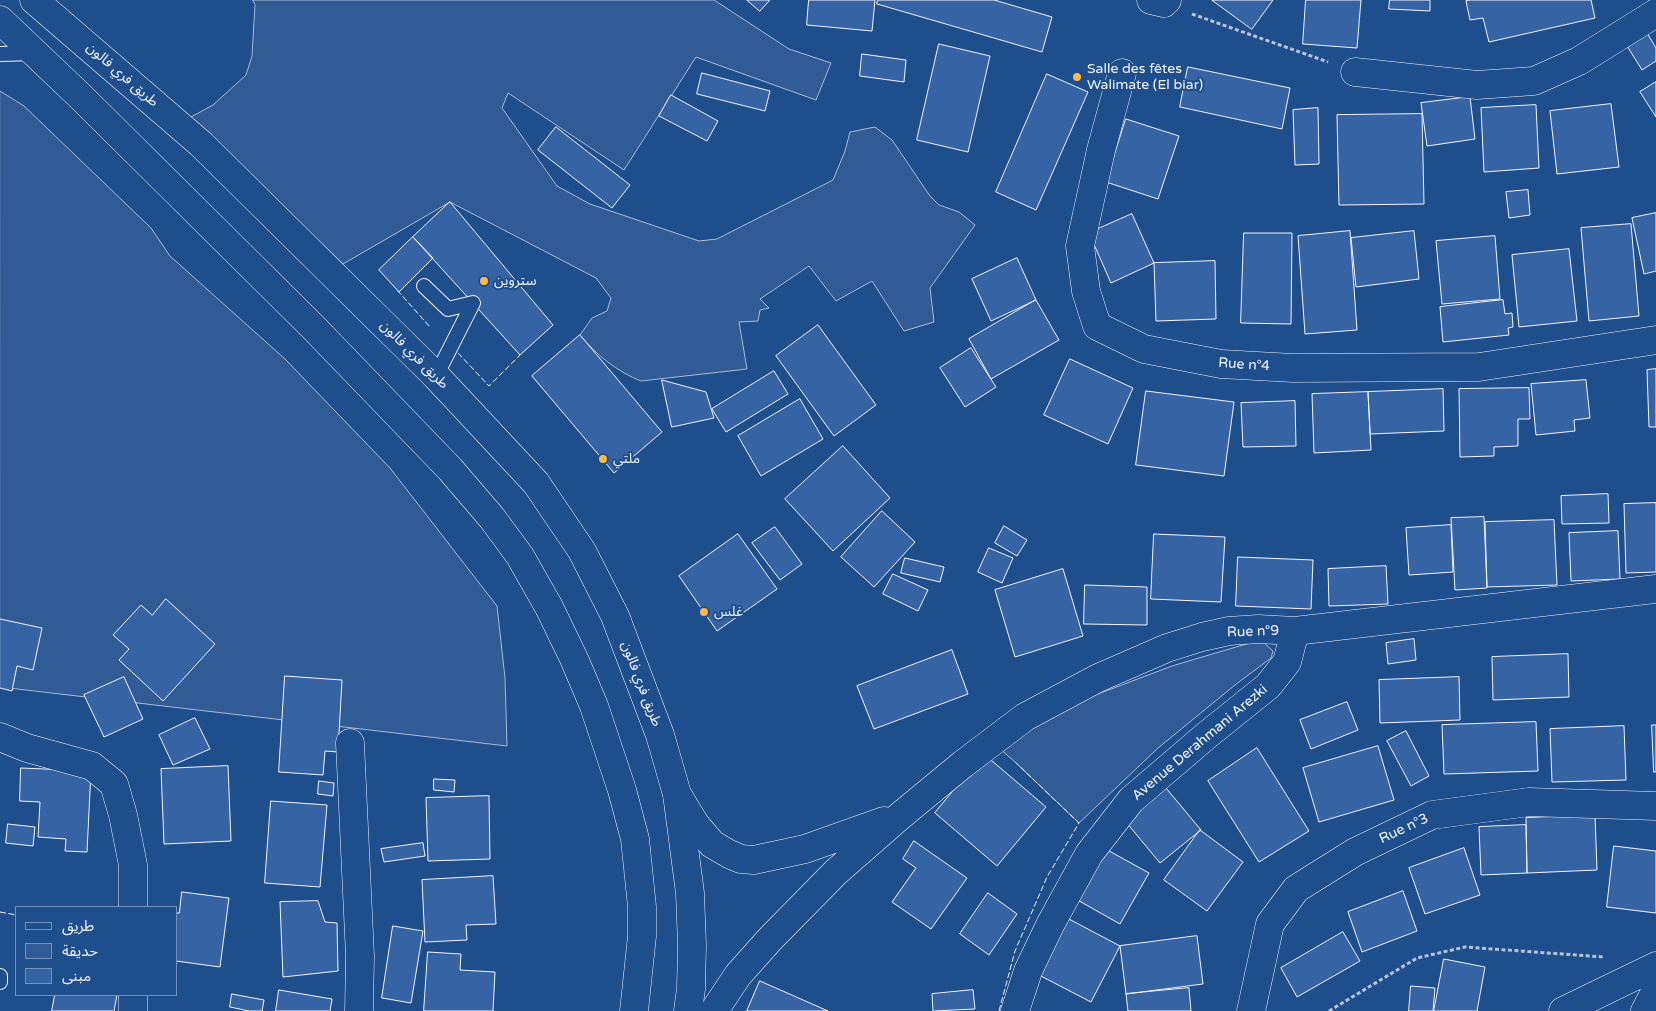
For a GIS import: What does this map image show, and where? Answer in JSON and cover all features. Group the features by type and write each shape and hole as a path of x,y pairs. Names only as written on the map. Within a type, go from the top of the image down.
{"main road":[{"name":"طريق فري فالون","path":"34,0 201,144 436,376 536,483 582,551 618,624 660,735 677,794"},
{"path":"1355,72 1477,85 1534,80 1579,61 1656,13"},
{"path":"0,20 80,96 314,328 450,469 492,518 520,556 550,609 594,706 616,772 635,839 640,875 642,917 634,1011"},
{"name":"Rue n°4","path":"1122,73 1101,150 1080,246 1086,291 1097,326 1144,349 1221,364 1293,368 1479,367 1656,340"},
{"name":"Rue n°9","path":"714,1011 738,975 770,938 836,872 900,816 1026,717 1098,678 1166,648 1229,631 1258,629 1295,631 1656,589"},
{"name":"Avenue Derahmani Arezki","path":"1016,1011 1028,971 1050,925 1089,854 1131,800 1268,686 1287,662 1295,631"},
{"path":"0,737 27,748 92,766 114,784 133,865 133,906"},
{"path":"350,744 360,956 359,1011"},
{"path":"677,794 695,824 712,844 741,859 754,860 805,848 900,816"},
{"path":"677,794 690,893 692,945 691,989 688,1011"},
{"name":"Rue n°3","path":"1251,1011 1270,924 1296,889 1355,852 1432,815 1529,802 1656,806"},
{"path":"1563,1011 1656,966"},
{"path":"1645,1011 1656,990"},
{"path":"133,996 133,1011"}],"lane":[{"path":"0,54 34,53"},
{"path":"424,286 448,309 473,303 436,376"},
{"path":"0,976 0,982"}],"path":[{"path":"1160,1 1355,72"},
{"path":"1329,1011 1417,958 1465,947 1608,957"}],"green space":[{"path":"253,0 714,0 789,49 831,63 816,100 696,57 624,170 508,93 502,108 557,186 590,204 699,241 717,239 833,180 845,151 850,132 875,127 892,140 930,196 939,205 959,212 975,225 930,288 934,322 904,331 872,281 836,301 809,266 760,299 769,308 760,310 758,321 739,322 747,369 641,381 624,373 608,362 580,335 592,318 607,311 611,298 596,278 450,202 343,264 191,117 213,105 246,75 252,56 255,5"},
{"path":"0,91 24,106 151,228 170,256 285,359 390,468 497,606 505,678 507,746 0,687"},
{"path":"1261,640 1273,651 1271,658 1158,748 1079,823 992,742 1082,700 1172,666"}],"building":[{"path":"747,0 770,0 760,11"},
{"path":"809,0 875,0 872,31 807,25"},
{"path":"878,0 994,0 1052,17 1042,52 877,4"},
{"path":"1212,0 1273,0 1252,29"},
{"path":"1306,0 1361,0 1357,48 1303,44"},
{"path":"1390,0 1430,0 1430,11 1389,9"},
{"path":"1591,0 1595,18 1489,42 1483,18 1470,20 1466,1"},
{"path":"1644,28 1656,48 1656,61 1642,70 1624,41"},
{"path":"939,44 990,56 968,152 917,140"},
{"path":"862,54 906,60 904,82 860,76"},
{"path":"1188,67 1290,88 1282,129 1180,107"},
{"path":"702,73 770,91 765,111 697,94"},
{"path":"1047,74 1088,92 1036,210 996,192"},
{"path":"1656,82 1656,117 1640,92"},
{"path":"671,95 718,121 707,141 659,116"},
{"path":"1470,97 1475,139 1427,146 1421,103"},
{"path":"1611,104 1619,167 1557,174 1550,111"},
{"path":"1536,105 1539,168 1484,172 1481,108"},
{"path":"1318,108 1319,164 1295,165 1293,110"},
{"path":"1422,114 1424,204 1339,205 1337,115"},
{"path":"1126,119 1179,136 1158,199 1106,182"},
{"path":"556,127 630,185 612,208 538,150"},
{"path":"1528,190 1530,215 1509,218 1506,192"},
{"name":"ستروين","path":"450,202 553,325 520,355 413,237"},
{"path":"1656,213 1656,271 1644,274 1632,218"},
{"path":"1132,214 1154,263 1111,283 1089,233"},
{"path":"1631,224 1639,316 1589,321 1581,228"},
{"path":"1350,231 1357,330 1305,334 1298,236"},
{"path":"1414,231 1419,279 1356,287 1351,238"},
{"path":"1244,233 1292,233 1291,324 1241,323"},
{"path":"1495,236 1500,299 1442,304 1436,241"},
{"path":"413,237 433,258 399,292 379,270"},
{"path":"1569,249 1577,321 1519,327 1512,255"},
{"path":"1017,258 1036,300 991,321 972,279"},
{"path":"1215,261 1216,319 1156,321 1154,263"},
{"path":"1036,300 1059,340 991,379 969,339"},
{"path":"1503,300 1505,314 1512,313 1513,327 1508,328 1509,335 1443,342 1440,307"},
{"path":"818,325 876,405 834,436 776,356"},
{"path":"580,335 662,432 614,473 532,376"},
{"path":"971,348 996,387 965,407 940,368"},
{"path":"1070,359 1133,388 1108,444 1044,415"},
{"path":"1656,369 1656,427 1649,427 1647,370"},
{"path":"774,371 788,394 726,432 712,409"},
{"path":"662,380 706,392 714,418 672,427"},
{"path":"1586,380 1590,418 1574,420 1575,431 1536,435 1531,384"},
{"path":"1529,388 1530,419 1518,419 1518,446 1494,447 1494,456 1460,457 1459,389"},
{"path":"1443,389 1444,431 1370,434 1368,392"},
{"path":"1146,391 1234,402 1224,476 1136,465"},
{"path":"1368,392 1371,450 1314,453 1312,394"},
{"path":"800,399 823,439 761,476 738,436"},
{"path":"1295,401 1296,446 1243,447 1241,403"},
{"path":"843,446 890,498 833,551 785,499"},
{"path":"1608,494 1609,523 1562,524 1561,496"},
{"path":"1656,503 1656,572 1626,573 1624,504"},
{"path":"882,511 915,542 874,587 841,557"},
{"path":"1484,517 1487,588 1455,590 1451,518"},
{"path":"1554,520 1557,585 1487,587 1485,522"},
{"path":"1451,525 1453,572 1409,575 1406,528"},
{"path":"1004,526 1027,540 1017,556 995,543"},
{"path":"775,527 802,564 780,580 752,543"},
{"path":"1618,531 1620,579 1571,581 1569,533"},
{"path":"738,534 777,589 717,631 679,576"},
{"path":"1154,534 1225,537 1221,602 1151,599"},
{"path":"989,548 1013,558 1002,583 978,572"},
{"path":"1238,557 1313,560 1311,609 1236,606"},
{"path":"905,558 944,567 940,582 901,573"},
{"path":"1386,566 1388,604 1329,606 1328,569"},
{"path":"1063,569 1083,636 1015,657 995,590"},
{"path":"893,574 928,590 918,611 883,594"},
{"path":"1085,585 1147,587 1147,625 1084,624"},
{"path":"166,599 215,644 163,701 119,660 129,649 113,635 141,605 152,615"},
{"path":"0,619 42,628 33,670 17,666 12,691 0,688"},
{"path":"1414,639 1416,660 1388,664 1386,643"},
{"path":"952,650 968,694 874,729 857,686"},
{"path":"1568,654 1569,697 1493,700 1492,657"},
{"path":"285,676 342,680 338,752 325,751 323,775 279,772"},
{"path":"124,677 143,719 104,737 84,695"},
{"path":"1459,677 1460,720 1380,723 1379,680"},
{"path":"1347,702 1358,730 1311,749 1300,720"},
{"path":"195,718 210,749 173,765 159,735"},
{"path":"1536,722 1538,771 1444,774 1442,725"},
{"path":"1652,725 1656,725 1656,772 1654,772"},
{"path":"1624,726 1626,780 1552,782 1550,729"},
{"path":"1406,731 1429,776 1411,786 1387,741"},
{"path":"1378,746 1394,800 1319,822 1303,768"},
{"path":"1257,748 1309,831 1259,862 1208,781"},
{"path":"984,754 1046,807 997,866 935,813"},
{"path":"228,766 231,841 164,844 161,769"},
{"path":"21,768 91,771 87,852 65,851 66,839 38,837 40,802 20,801"},
{"path":"434,779 455,780 454,792 434,790"},
{"path":"319,781 334,783 333,796 318,794"},
{"path":"1166,788 1201,830 1160,863 1126,822"},
{"path":"489,796 490,859 428,861 426,798"},
{"path":"271,801 327,805 320,887 265,883"},
{"path":"1595,815 1597,870 1527,873 1526,818"},
{"path":"8,824 35,827 33,846 6,843"},
{"path":"1526,825 1527,873 1481,875 1479,827"},
{"path":"1200,830 1243,862 1207,911 1164,880"},
{"path":"914,841 967,878 931,929 892,902 916,868 903,859"},
{"path":"423,843 425,856 384,862 381,849"},
{"path":"1614,846 1656,851 1656,913 1607,907"},
{"path":"1102,847 1149,873 1120,924 1074,898"},
{"path":"1464,848 1480,895 1425,914 1409,868"},
{"path":"493,876 496,924 466,925 467,940 425,942 422,880"},
{"path":"1403,891 1417,931 1362,952 1348,912"},
{"path":"182,892 229,898 220,967 178,961 179,913"},
{"path":"988,893 1017,914 989,955 960,934"},
{"path":"318,901 325,922 337,923 338,971 283,977 280,902"},
{"path":"1067,918 1120,946 1091,1002 1037,974"},
{"path":"393,926 423,931 411,1003 382,998"},
{"path":"1343,932 1360,961 1297,997 1281,968"},
{"path":"1197,936 1203,984 1126,994 1120,946"},
{"path":"428,952 461,954 460,970 495,972 493,1011 424,1011"},
{"path":"1444,959 1485,967 1477,1011 1434,1011"},
{"path":"760,981 828,1011 747,1011"},
{"path":"1411,986 1435,988 1433,1011 1409,1011"},
{"path":"1189,988 1191,1011 1128,1011 1126,994"},
{"path":"279,990 332,999 330,1011 276,1011"},
{"path":"973,990 975,1009 933,1011 932,994"},
{"path":"232,994 264,1000 262,1011 249,1011 230,1007"},
{"path":"55,996 117,996 114,1011 52,1011"}],"fence":[{"path":"397,290 430,327"},
{"path":"458,353 489,386 520,355"},
{"path":"999,1011 1015,951 1047,877 1079,823 1015,762"},
{"path":"0,912 15,915"}],"place":[{"name":"Salle des fêtes Walimate (El biar)","path":"1077,77"},
{"name":"ستروين","path":"484,281"},
{"name":"ملتي","path":"603,459"},
{"name":"غلس","path":"704,612"}]}
